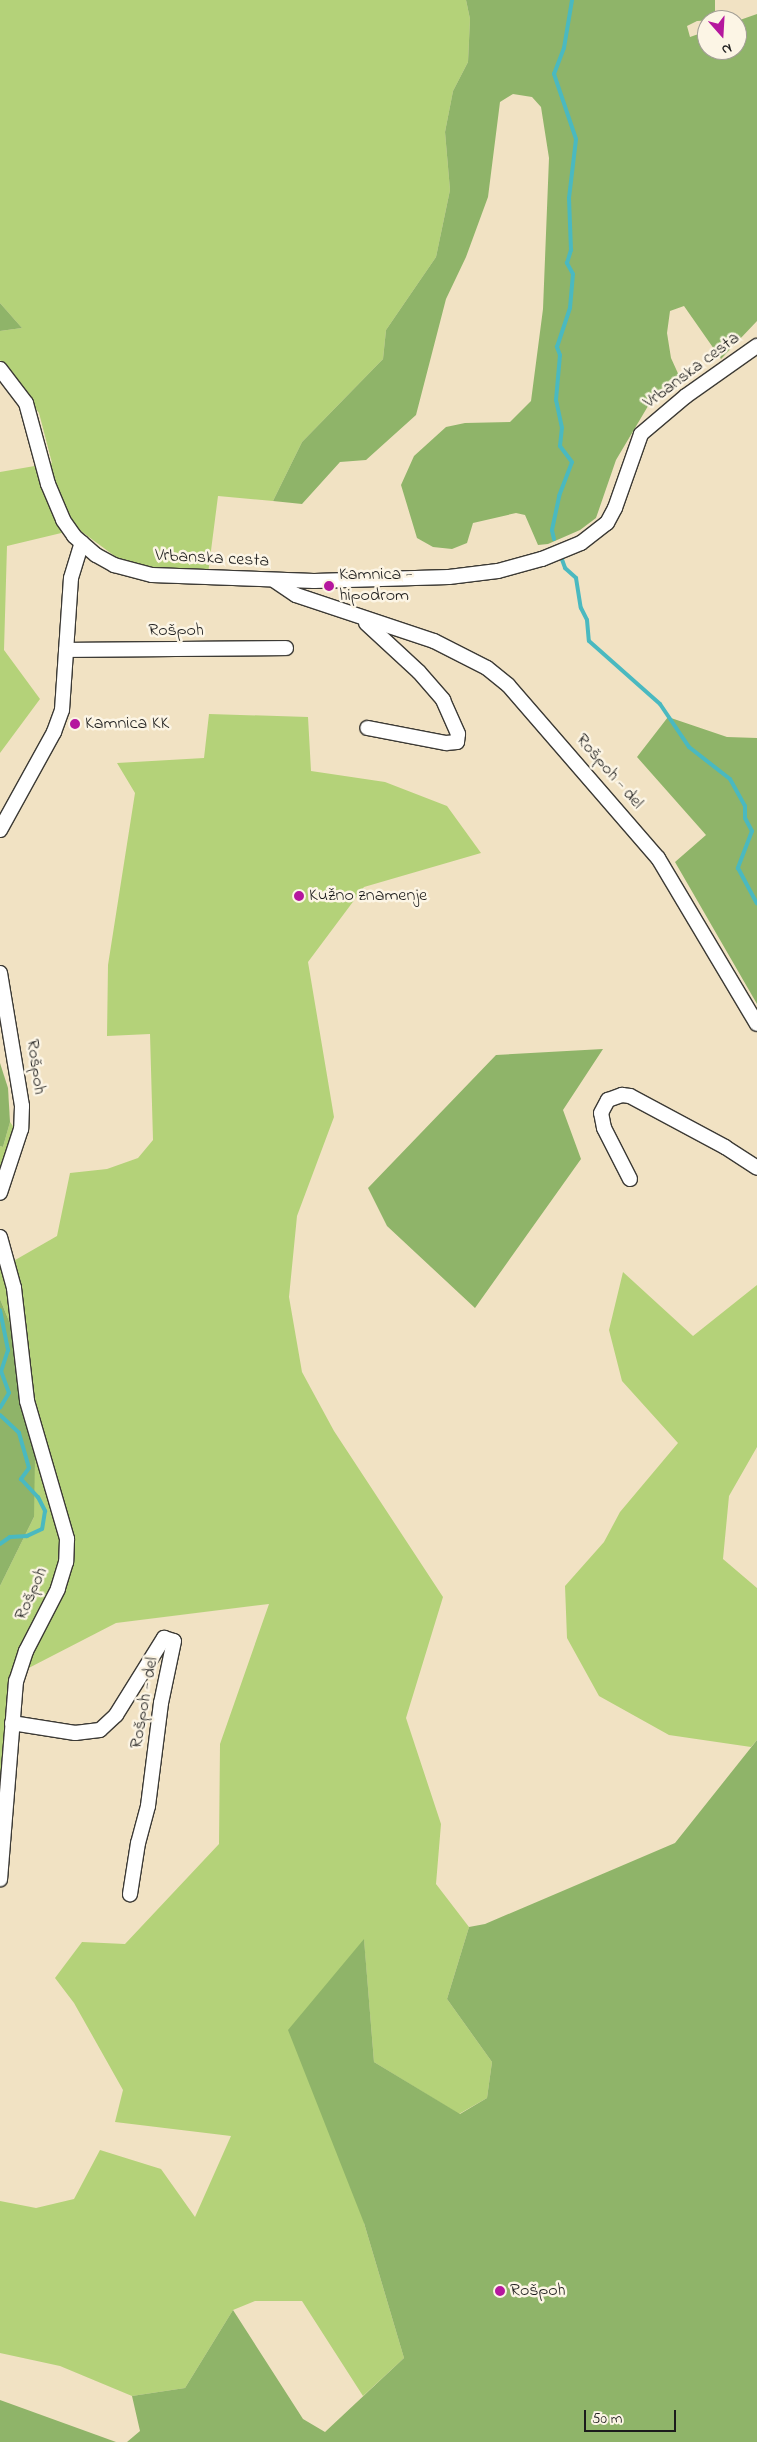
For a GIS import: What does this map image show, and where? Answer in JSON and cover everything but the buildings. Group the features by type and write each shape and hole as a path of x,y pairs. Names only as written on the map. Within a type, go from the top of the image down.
{"street":[{"name":"Vrbanska cesta","path":"0,369 26,403 48,484 67,526 82,543 114,565 152,575 275,581 448,577 498,570 542,559 572,547 606,523 616,508 641,434 686,396 757,346"},
{"path":"0,830 3,818 54,732 64,693 71,578 82,543"},
{"name":"Rošpoh - del","path":"275,581 296,595 364,620 434,641 487,668 524,702 658,858 757,1024"},
{"name":"Rošpoh - del","path":"364,620 419,672 443,700 458,734 456,742 446,743 367,728"},
{"name":"Rošpoh","path":"66,650 286,648"},
{"name":"Rošpoh","path":"0,974 22,1106 21,1129 0,1193"},
{"path":"630,1179 604,1128 602,1113 608,1100 622,1095 630,1096 725,1147 757,1168"},
{"name":"Rošpoh","path":"0,1237 14,1288 27,1401 67,1539 66,1562 58,1589 26,1651 16,1681 0,1879"},
{"name":"Rošpoh - del","path":"12,1723 75,1733 100,1730 116,1715 164,1638 174,1640 160,1703 148,1806 138,1842 130,1894"}],"green space":[{"path":"0,0 466,0 470,19 468,62 453,91 445,132 450,190 436,257 386,330 383,359 302,442 273,501 218,496 208,574 155,574 116,557 78,529 7,546 4,650 40,699 0,753 0,472 52,463 39,413 0,360 0,331 22,328 0,303"},
{"path":"466,0 715,0 715,10 697,10 697,21 687,26 690,37 697,35 697,60 747,60 747,18 757,14 757,321 721,359 684,306 670,311 667,333 671,358 681,380 651,401 616,460 596,518 580,530 548,544 538,545 525,515 516,513 473,523 467,543 452,549 433,547 417,538 401,485 414,456 446,427 465,423 510,422 531,401 543,309 549,158 541,107 532,97 513,94 500,102 488,197 466,257 446,299 416,415 366,460 340,462 302,504 273,501 302,442 383,359 386,330 436,257 450,190 445,132 453,91 468,62 470,19"},
{"path":"0,303 22,328 0,331"},
{"path":"209,714 308,717 311,771 385,782 447,806 481,853 364,887 308,962 334,1117 297,1216 289,1297 302,1372 334,1431 443,1597 406,1718 441,1824 436,1884 469,1927 447,1999 492,2062 487,2098 459,2114 374,2062 364,1940 364,2223 404,2358 363,2396 302,2301 255,2301 233,2310 185,2388 132,2396 60,2366 0,2353 0,2201 36,2208 74,2199 100,2150 161,2169 195,2217 231,2136 115,2122 123,2090 74,2003 55,1978 82,1942 125,1944 219,1844 220,1744 269,1604 116,1623 19,1673 0,1863 0,1586 34,1517 32,1418 11,1326 0,1299 0,1259 3,1267 57,1236 70,1173 107,1169 138,1158 153,1140 150,1034 107,1036 108,965 135,793 117,763 204,758"},
{"path":"668,717 727,737 757,738 757,1004 675,862 706,835 637,757"},
{"path":"603,1049 563,1110 581,1159 475,1308 387,1226 368,1188 496,1055"},
{"path":"0,1063 8,1088 10,1122 3,1147 0,1146"},
{"path":"10,1122 15,1129 0,1178 0,1146 3,1147"},
{"path":"623,1272 693,1336 757,1285 757,1447 729,1496 723,1559 757,1588 757,1740 751,1747 669,1735 599,1696 567,1638 565,1586 604,1542 620,1512 678,1443 622,1381 609,1330"},
{"path":"0,1299 11,1326 32,1418 35,1453 34,1517 0,1586"},
{"path":"757,1740 757,2442 127,2442 140,2431 132,2396 185,2388 233,2310 303,2419 325,2432 404,2358 364,2223 288,2030 364,1939 374,2062 460,2114 487,2098 492,2062 447,1999 469,1927 485,1924 675,1843"},
{"path":"0,2400 116,2442 0,2442"}],"waterway":[{"path":"554,539 552,530 559,496 572,462 560,446 562,428 556,400 560,355 557,347 570,308 573,274 567,263 571,250 569,198 576,139 554,74 564,48 572,0"},
{"path":"560,554 565,568 576,578 581,608 587,620 589,641 660,704 689,747 730,779 745,806 745,818 752,831 738,868 757,903"},
{"path":"0,1310 8,1350 1,1371 9,1393 0,1408"},
{"path":"0,1415 19,1433 29,1468 21,1479 38,1497 45,1511 42,1529 27,1536 10,1537 0,1544"}],"place":[{"name":"Kamnica - hipodrom","path":"329,586"},
{"name":"Kamnica KK","path":"75,724"},
{"name":"Kužno znamenje","path":"299,896"},
{"name":"Rošpoh","path":"500,2291"}]}
